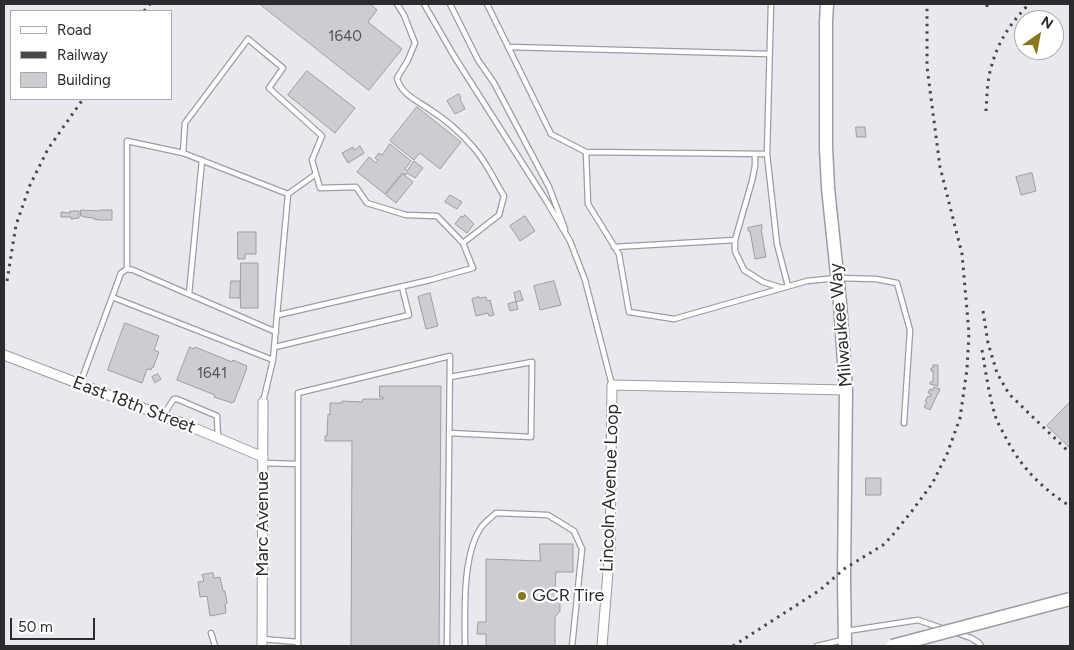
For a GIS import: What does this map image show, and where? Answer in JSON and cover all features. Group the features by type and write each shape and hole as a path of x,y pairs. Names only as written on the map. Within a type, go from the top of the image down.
{"street":[{"name":"Milwaukee Way","path":"827,4 826,146 828,188 846,390 844,639"},
{"name":"East 18th Street","path":"4,355 218,438 263,460"},
{"name":"Lincoln Avenue Loop","path":"602,646 610,547 612,385 846,390"},
{"name":"Marc Avenue","path":"262,643 263,402"},
{"path":"892,646 1070,599"}],"lane":[{"path":"397,4 404,15 415,43 408,60 396,78 398,84 407,95 430,109 454,128 474,148 504,196 499,215 462,244"},
{"path":"424,4 454,56 570,241"},
{"path":"450,4 478,60 494,83 549,187 585,280 612,385"},
{"path":"487,4 551,134 586,152 767,154"},
{"path":"771,4 767,154 777,244 788,286"},
{"path":"183,152 185,123 248,39 283,68 270,88 322,136 312,160 320,188 356,188 367,203 406,215 436,216 462,244 472,268 402,287 278,315"},
{"path":"508,47 770,54"},
{"path":"127,269 127,141 183,152 288,194"},
{"path":"586,152 588,204 619,254 629,312 674,318 807,281 837,278 876,279 897,283 910,330 904,423"},
{"path":"755,154 752,181 735,240 735,251 744,270 762,282 782,288"},
{"path":"189,294 202,160"},
{"path":"263,402 275,348 288,194 316,174"},
{"path":"614,247 735,240"},
{"path":"80,384 121,274 127,269 276,332"},
{"path":"275,348 409,315 402,287"},
{"path":"112,297 273,360"},
{"path":"262,643 298,644 298,393 450,356 447,646"},
{"path":"449,433 531,437 532,362 450,377"},
{"path":"163,416 173,400 177,399 217,416 218,438"},
{"path":"263,460 298,464"},
{"path":"465,646 466,584 471,548 480,527 496,513 548,515 574,531 582,549 572,646"},
{"path":"817,646 918,620 971,638 979,643 980,646"},
{"path":"211,632 214,646"}],"building":[{"path":"260,4 370,4 377,10 368,22 402,49 369,90"},
{"path":"307,71 355,108 335,133 288,95"},
{"path":"459,94 465,109 455,114 447,101"},
{"path":"417,107 461,142 440,169 420,153 414,160 390,141"},
{"path":"856,127 865,127 866,137 857,137"},
{"path":"390,144 411,161 405,169 407,171 414,161 423,168 415,178 407,173 405,175 402,173 385,194 357,172 369,157 376,163 378,160 375,158 379,153 382,155"},
{"path":"360,146 364,153 348,163 342,153 353,147 354,150"},
{"path":"1032,173 1036,191 1021,195 1016,177"},
{"path":"403,174 413,182 396,203 386,195"},
{"path":"450,195 462,202 457,209 445,202"},
{"path":"81,210 112,210 112,220 84,217 81,216"},
{"path":"70,211 79,211 79,218 61,217 61,212 70,213"},
{"path":"465,215 474,224 467,233 455,224 461,216"},
{"path":"525,216 535,231 520,241 510,226"},
{"path":"762,225 766,257 755,259 748,228"},
{"path":"238,232 256,232 256,254 245,254 245,259 238,259"},
{"path":"241,263 258,263 258,308 241,308"},
{"path":"231,281 240,281 240,298 230,298"},
{"path":"554,281 561,305 540,310 534,286"},
{"path":"520,291 523,300 516,302 514,293"},
{"path":"430,293 438,326 426,329 418,297"},
{"path":"486,297 487,301 490,300 494,315 489,316 488,313 476,316 472,299"},
{"path":"516,302 518,309 510,311 508,304"},
{"path":"125,323 159,336 154,350 159,352 153,368 151,370 147,369 142,383 108,370"},
{"path":"190,347 194,349 195,347 247,366 234,402 214,397 215,395 177,380"},
{"path":"933,365 938,365 938,386 930,384 930,382 933,382 933,371 931,371 931,368 933,368"},
{"path":"158,374 161,379 155,383 152,377"},
{"path":"380,386 441,386 439,646 351,646 352,441 325,441 325,436 327,436 330,403 342,403 342,401 362,402 363,399 383,399 383,397 380,397"},
{"path":"934,387 940,389 930,410 924,407 927,402 925,401 928,396 930,397 931,394 928,393 930,389 932,390"},
{"path":"1070,402 1070,448 1047,426"},
{"path":"866,478 881,478 881,495 866,495"},
{"name":"GCR Tire","path":"540,544 573,544 573,572 556,572 555,589 561,593 556,599 560,602 560,611 555,617 555,646 486,646 486,634 477,634 478,622 486,622 486,559 540,561"},
{"path":"213,573 214,578 220,577 227,603 225,604 226,613 210,616 207,596 200,597 198,582 204,581 202,575"}],"railway":[{"path":"145,10 150,4"},
{"path":"733,646 820,590 844,569 883,545 891,537 932,484 947,454 960,418 967,369 969,333 962,254 940,167 927,67 927,4"},
{"path":"986,111 987,89 997,49 1010,26 1029,4"},
{"path":"7,281 16,225 30,185 48,149 82,100"},
{"path":"983,311 988,343 997,373 1009,394 1070,453"},
{"path":"982,350 996,418 1011,447 1032,476 1070,506"}],"place":[{"name":"GCR Tire","path":"522,596"}]}
